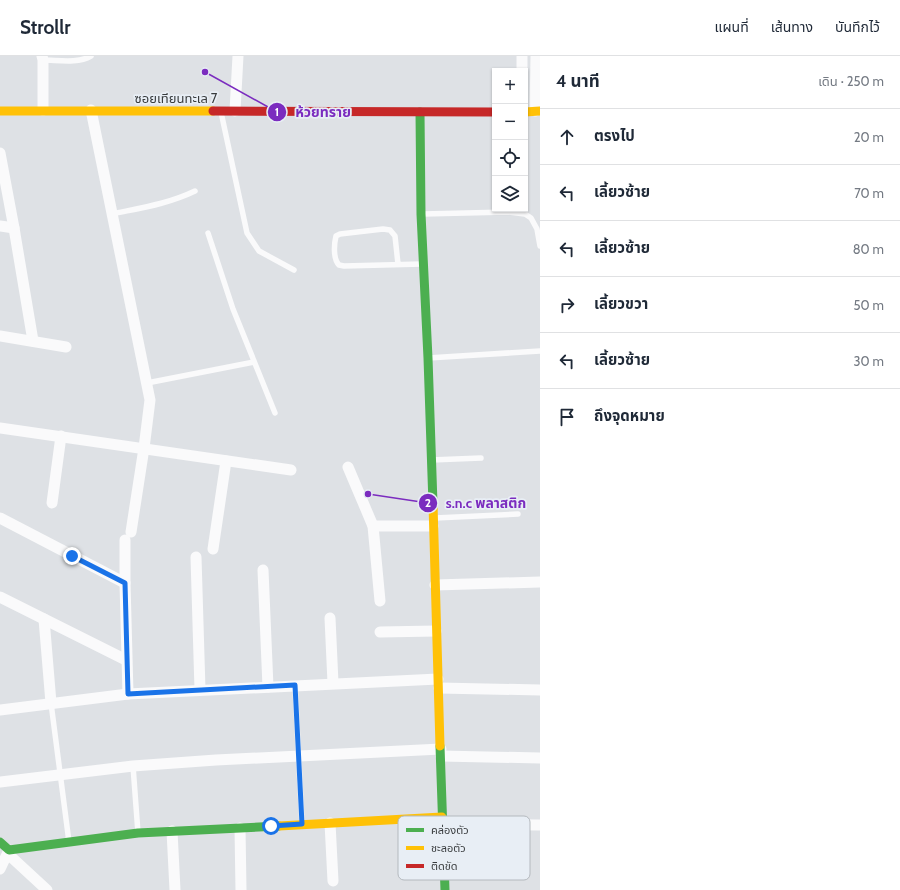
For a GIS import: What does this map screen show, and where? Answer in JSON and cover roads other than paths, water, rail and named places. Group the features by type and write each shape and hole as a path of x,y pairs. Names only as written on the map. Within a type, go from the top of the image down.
{"street":[{"path":"235,111 238,56"},
{"path":"522,56 522,68"},
{"path":"533,112 536,56"},
{"path":"42,58 43,110"},
{"name":"ซอยเทียนทะเล 7","path":"0,110 492,112"},
{"path":"91,110 147,383 150,406 128,536 125,583 128,694"},
{"path":"420,112 421,214 428,358 432,522 443,816"},
{"path":"0,153 33,341"},
{"path":"0,226 14,228"},
{"path":"0,336 66,347"},
{"path":"0,428 291,470"},
{"path":"52,503 61,436"},
{"path":"213,549 226,461"},
{"path":"348,467 373,526 380,601"},
{"path":"0,518 125,583"},
{"path":"373,526 432,522"},
{"path":"196,557 200,690"},
{"path":"263,570 268,687"},
{"path":"435,585 540,582"},
{"path":"0,597 126,660"},
{"path":"330,618 333,683"},
{"path":"44,619 51,703"},
{"path":"380,632 436,631"},
{"path":"0,710 128,694 333,683 439,684 540,690"},
{"path":"0,782 133,766 299,756 441,752 540,758"},
{"path":"8,852 138,833 302,824 398,821"},
{"path":"330,823 333,881"},
{"path":"530,824 540,825"},
{"path":"240,828 241,890"},
{"path":"172,831 175,890"},
{"path":"0,842 8,852 47,890"},
{"path":"0,869 8,852"},
{"path":"445,880 445,890"}],"lane":[{"path":"42,58 75,61 86,59 91,56"},
{"path":"220,111 248,233 259,251 294,270"},
{"path":"112,214 180,199 195,191"},
{"path":"421,214 508,212 525,214 531,218 537,228 540,246"},
{"path":"398,264 395,236 390,230 383,229 340,234 336,236 335,259 338,265 423,264"},
{"path":"208,233 233,309 275,413"},
{"path":"428,358 540,351"},
{"path":"147,383 254,362"},
{"path":"430,460 481,458"},
{"path":"432,522 518,514"},
{"path":"295,685 302,824"},
{"path":"51,703 69,842"},
{"path":"133,766 138,833"}],"place":[{"name":"ห้วยทราย","path":"205,72"},
{"name":"s.n.c พลาสติก","path":"368,494"}]}
